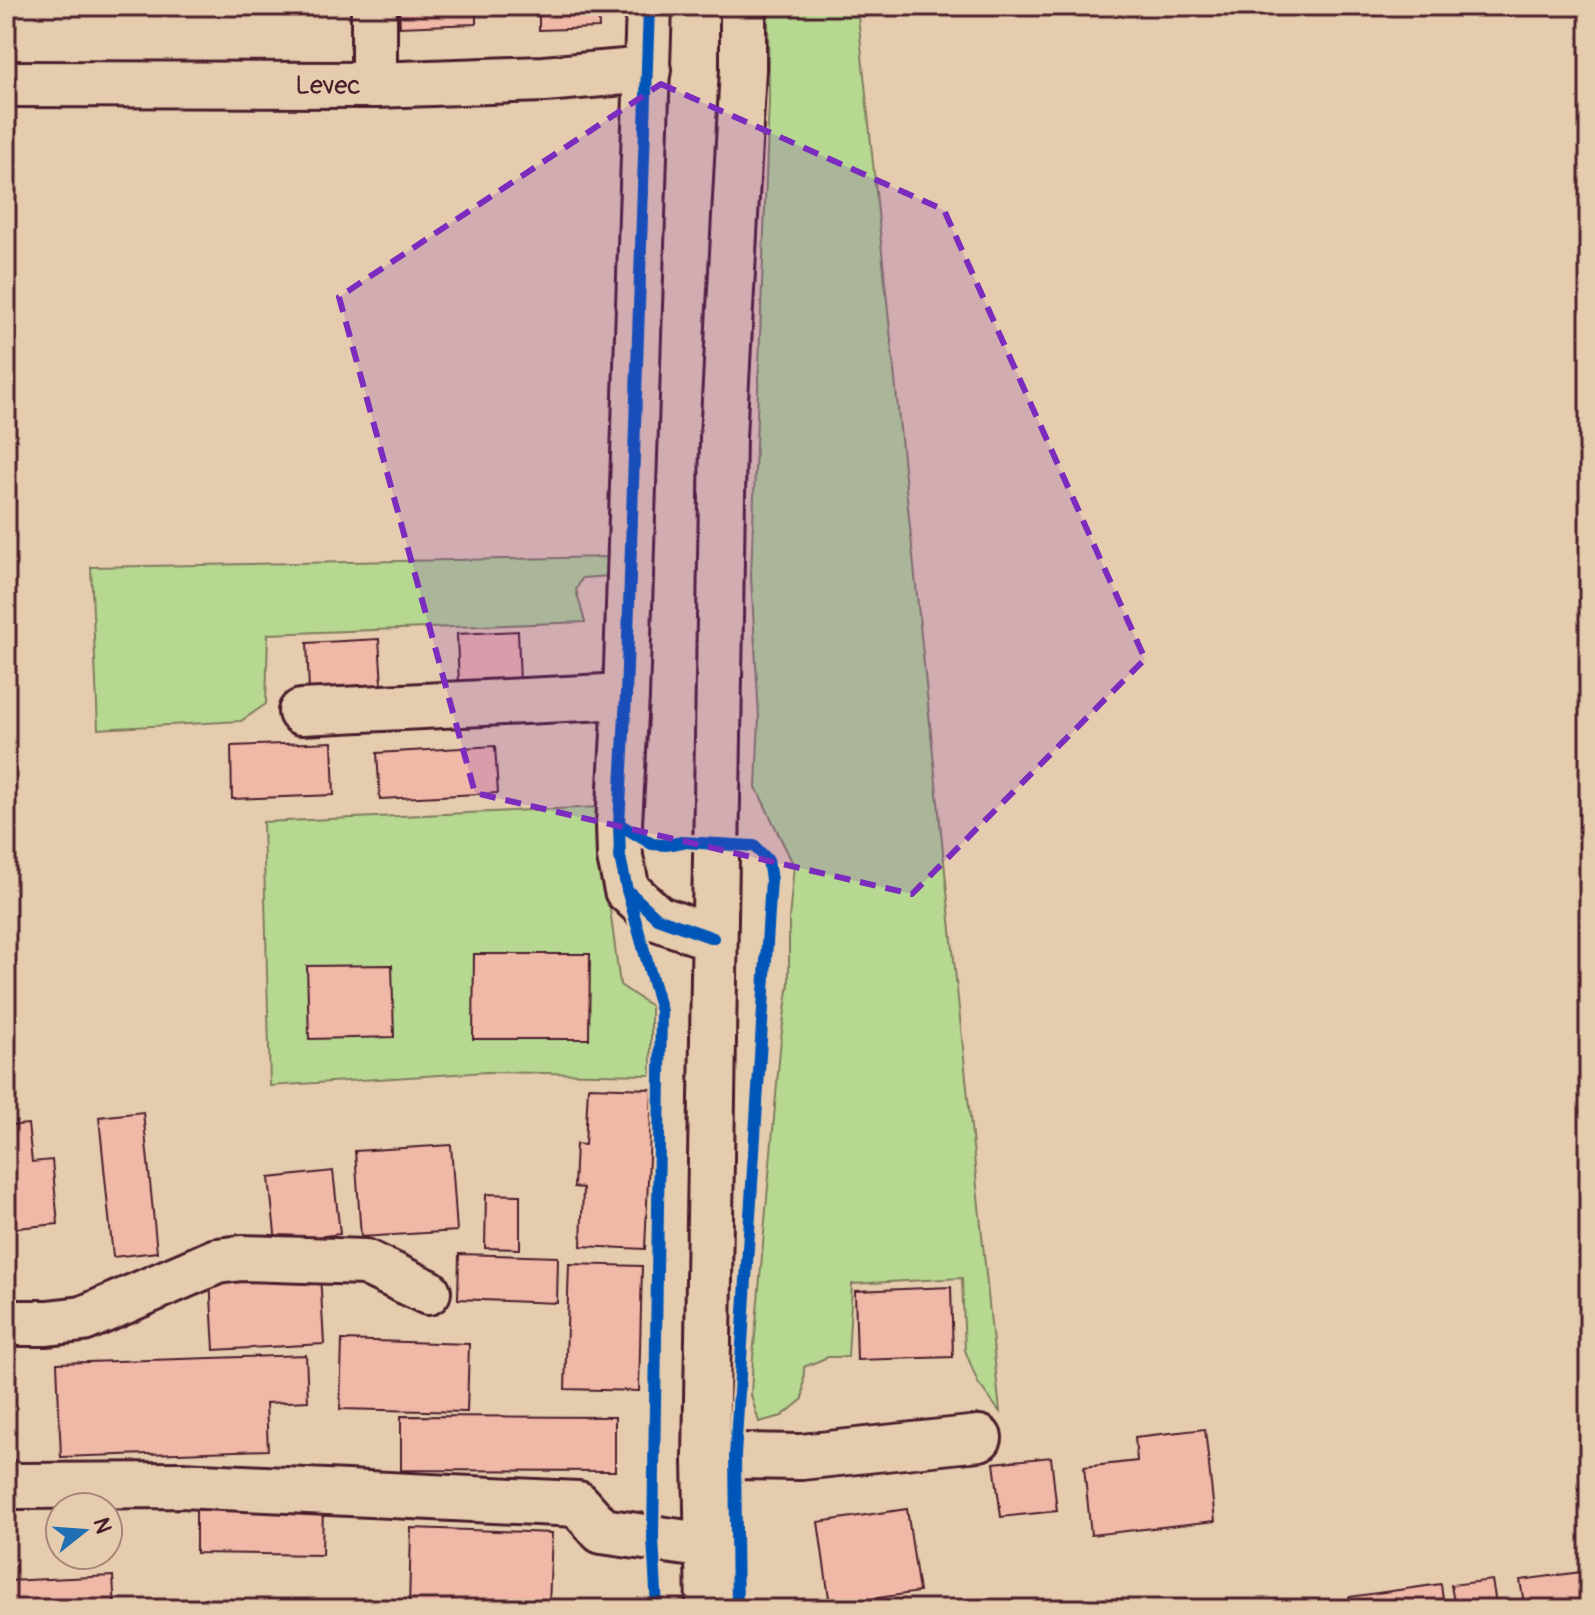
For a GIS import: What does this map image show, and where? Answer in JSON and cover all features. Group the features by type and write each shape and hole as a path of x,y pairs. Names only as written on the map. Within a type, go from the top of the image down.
{"street":[{"path":"374,6 374,85"},
{"path":"649,6 620,857 627,890 657,918 713,938"},
{"path":"709,1609 706,1459 723,437 743,69 743,6"},
{"name":"Levec","path":"6,84 374,85 544,79 648,70"},
{"path":"301,712 626,696"},
{"path":"6,1323 83,1319 217,1261 242,1258 365,1262 428,1292"},
{"path":"706,1459 801,1457 979,1438"},
{"path":"6,1483 18,1486 181,1485 578,1504 602,1531 708,1546"}],"path":[{"path":"648,966 661,1011 661,1027"}],"highlighted area":[{"path":"661,84 944,210 1145,659 912,894 475,793 339,297"}],"green space":[{"path":"768,6 857,6 1000,1412 978,1383 965,1350 962,1278 852,1284 848,1357 828,1357 804,1367 803,1399 782,1416 759,1422 751,1395 781,1038 789,983 789,919 794,866 756,787 759,717 751,576 769,100"},
{"path":"611,557 610,576 582,578 576,590 585,622 268,634 266,704 241,721 98,729 91,567"},
{"path":"601,807 606,879 620,985 651,1006 651,1075 486,1072 270,1086 263,822"}],"building":[{"path":"399,6 476,6 476,24 400,27"},
{"path":"539,6 598,6 599,28 539,30"},
{"path":"518,631 520,684 459,687 457,634"},
{"path":"379,639 382,686 309,691 307,643"},
{"path":"332,742 334,795 232,799 231,746"},
{"path":"495,746 498,793 380,799 377,753"},
{"path":"474,954 590,954 589,1039 473,1039"},
{"path":"392,965 394,1037 309,1039 307,966"},
{"path":"588,1087 652,1089 645,1249 581,1246 583,1188 574,1187 576,1144 585,1145"},
{"path":"143,1112 157,1252 113,1257 99,1117"},
{"path":"28,1124 32,1162 52,1160 58,1224 6,1229 6,1126"},
{"path":"451,1145 457,1231 361,1237 355,1151"},
{"path":"333,1171 340,1234 276,1242 269,1178"},
{"path":"486,1194 520,1195 520,1249 485,1248"},
{"path":"459,1254 558,1257 557,1303 458,1299"},
{"path":"569,1264 642,1266 639,1391 565,1389"},
{"path":"320,1273 324,1344 214,1350 210,1279"},
{"path":"951,1287 953,1357 857,1360 855,1291"},
{"path":"342,1340 469,1344 467,1412 340,1409"},
{"path":"306,1355 308,1401 266,1403 268,1450 61,1457 57,1363"},
{"path":"401,1416 615,1417 615,1471 401,1470"},
{"path":"1205,1429 1215,1521 1091,1535 1084,1467 1137,1461 1135,1437"},
{"path":"1051,1457 1057,1511 1001,1517 994,1463"},
{"path":"196,1503 323,1505 322,1555 196,1553"},
{"path":"907,1509 919,1592 830,1605 818,1522"},
{"path":"411,1528 552,1533 549,1606 471,1604 471,1609 409,1609"},
{"path":"1589,1571 1589,1609 1525,1609 1520,1580"},
{"path":"113,1576 115,1609 6,1609 6,1581"},
{"path":"1492,1580 1497,1609 1455,1609 1451,1585"},
{"path":"1441,1584 1444,1609 1351,1609 1349,1597"}],"cycle path":[{"path":"649,6 620,857 627,890 657,918 713,938"},
{"path":"619,824 652,844 682,842 754,846 768,860 771,880 735,1456 737,1609"},
{"path":"627,890 661,1011 653,1538 657,1609"}]}
